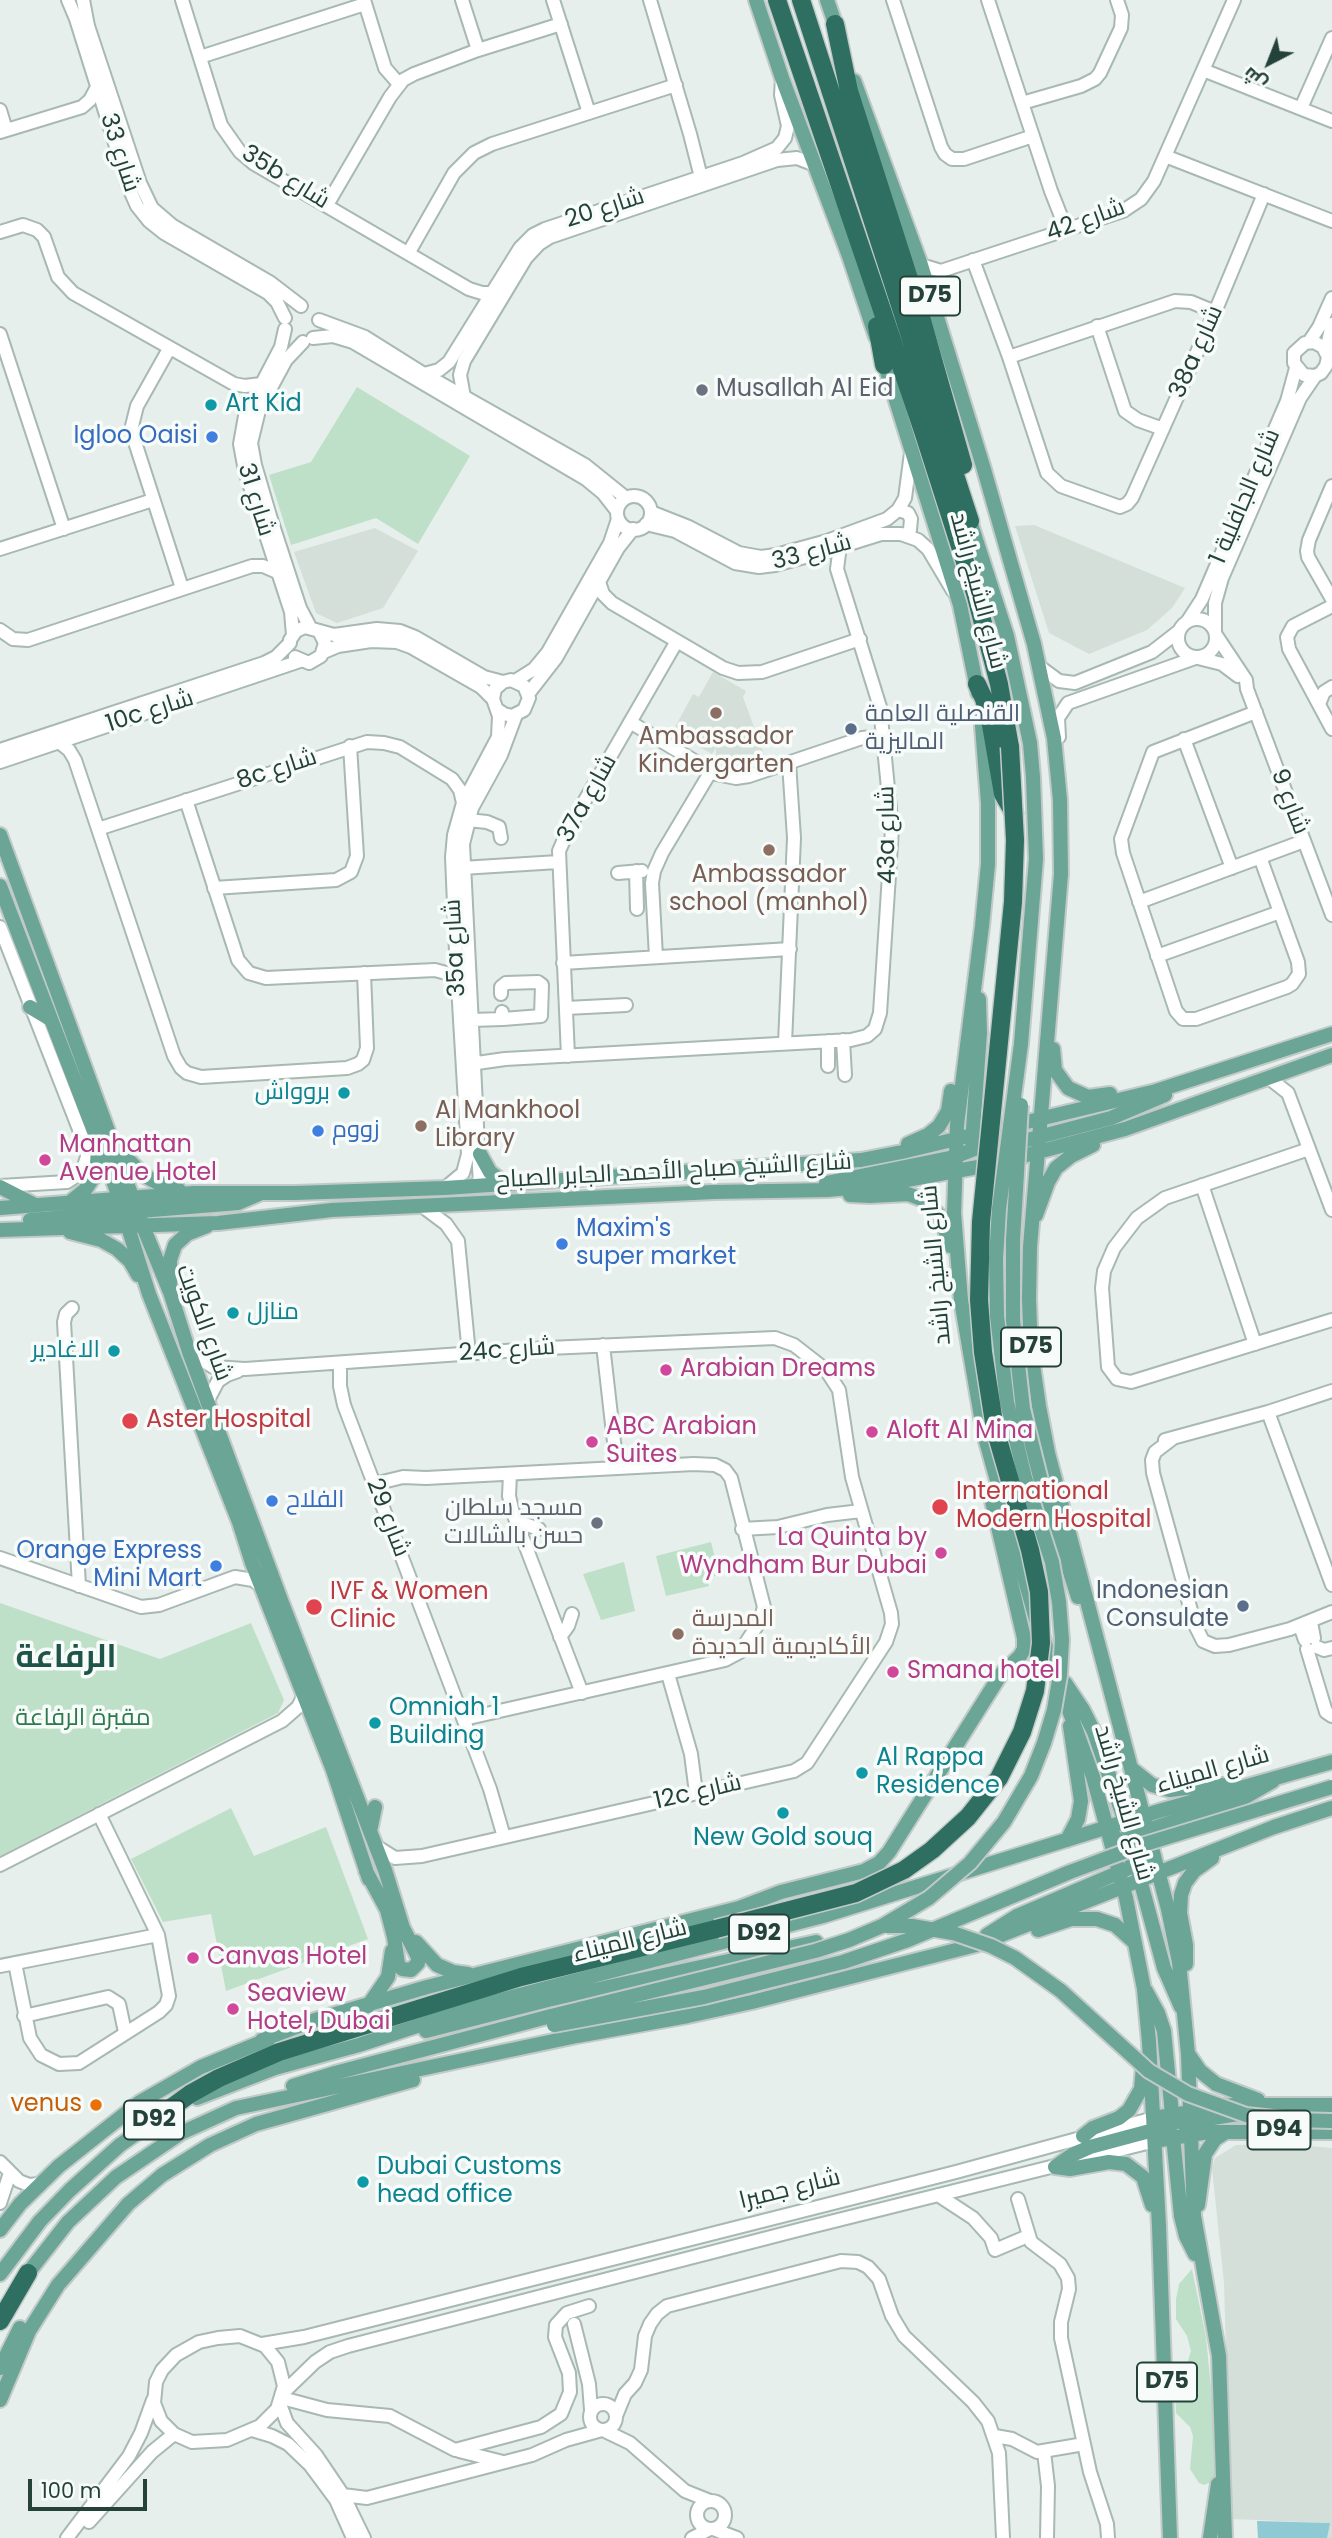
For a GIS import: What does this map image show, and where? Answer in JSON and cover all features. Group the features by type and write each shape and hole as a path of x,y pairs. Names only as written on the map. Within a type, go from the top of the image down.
{"highway":[{"name":"شارع الشيخ راشد","path":"777,0 863,255 962,523"},
{"name":"شارع الشيخ راشد","path":"801,0 962,523"},
{"path":"153,2121 204,2086 256,2061 474,1983 569,1964 716,1929 837,1899 872,1886 919,1860 957,1829 989,1792 1015,1748 1031,1705 1041,1651 1039,1592 1034,1564 1008,1479 990,1403 983,1352 979,1274 983,1196 1011,938 1015,871 1010,747 962,523 966,485 955,432 907,271 852,103 835,24"},
{"path":"863,255 866,284 884,365"},
{"path":"977,684 991,724 1003,794 1014,814"},
{"path":"0,2321 27,2273"}],"main road":[{"name":"شارع الشيخ راشد","path":"756,0 782,78 849,256 957,594 977,684 985,751 989,834 986,895 965,1047 954,1157 961,1300 978,1405 992,1470 1015,1551 1093,1777 1135,1942 1144,1989 1149,2042 1194,2216 1219,2356 1225,2538"},
{"name":"شارع الشيخ راشد","path":"827,0 921,265 1003,531 1040,667 1057,761 1061,810 1061,874 1032,1221 1029,1299 1034,1377 1043,1430 1146,1822 1143,1856"},
{"path":"553,2021 849,1940 882,1926 929,1898 970,1863 1004,1822 1031,1776 1054,1710 1062,1640 1059,1602 1052,1562 1022,1466 1007,1402 997,1316 996,1234 1021,1044 1036,859 1036,812 1030,743 1007,636 962,523"},
{"name":"شارع الكويت","path":"0,835 5,858 113,1143 149,1294 171,1357 239,1522 355,1830 366,1871"},
{"path":"0,886 92,1127 92,1145 97,1164 93,1178 85,1190 68,1204"},
{"path":"976,977 980,1019 979,1152"},
{"path":"30,1007 50,1019"},
{"path":"1048,1031 1057,1075 1072,1092 1094,1097 1134,1090 1156,1091"},
{"name":"شارع الشيخ صباح الأحمد الجابر الصباح","path":"0,1208 68,1204 218,1223 332,1210 714,1192 828,1190 879,1185 954,1172 979,1152 1040,1120 1186,1083 1332,1034"},
{"path":"1021,1044 1022,1097 1012,1295 1022,1400 1042,1485 1071,1577 1098,1639"},
{"path":"882,1156 928,1135 942,1122 949,1106 957,1064 965,1047"},
{"name":"شارع الشيخ صباح الأحمد الجابر الصباح","path":"0,1230 55,1228 194,1193 445,1188 819,1164 882,1156 956,1140 979,1152 1020,1158 1109,1134 1328,1060"},
{"path":"802,1191 847,1178 979,1152 1012,1135 1039,1136 1124,1114 1186,1083"},
{"path":"1032,1221 1056,1168 1109,1134"},
{"path":"1012,1135 1020,1158 1018,1254 1029,1299"},
{"path":"113,1143 130,1163 145,1175 168,1187 194,1193"},
{"name":"شارع الكويت","path":"92,1145 131,1211 170,1292 207,1402 396,1903"},
{"path":"480,1154 490,1172 506,1184"},
{"path":"580,1199 585,1191 591,1188 634,1184 651,1175"},
{"path":"0,1186 35,1205"},
{"path":"425,1206 438,1199 475,1196 480,1192 480,1186"},
{"path":"828,1190 862,1196 908,1194 924,1200 941,1217 958,1266"},
{"path":"0,1225 17,1221 238,1203 263,1192"},
{"path":"170,1292 170,1260 176,1245 187,1234 218,1223"},
{"path":"55,1228 101,1240 117,1249 130,1261 149,1294"},
{"path":"262,2040 427,1997 754,1904 781,1892 864,1871 882,1860 1001,1674 1024,1649 1015,1595 975,1436 974,1423 978,1405"},
{"path":"235,1476 250,1486"},
{"path":"253,1563 263,1567 276,1600 286,1612"},
{"path":"1055,1671 1089,1721 1107,1765 1124,1822 1127,1842 1119,1874"},
{"path":"1067,1840 1078,1819 1082,1796 1072,1749 1070,1711"},
{"path":"318,1731 318,1755"},
{"name":"شارع الميناء","path":"0,2274 40,2221 120,2145 153,2121 248,2077 359,2045 504,1998 847,1909 1106,1827 1124,1822 1146,1822 1239,1787 1332,1762"},
{"path":"1132,1768 1152,1785 1170,1790 1210,1785 1239,1787"},
{"path":"1127,1842 1146,1822 1242,1799 1266,1787 1279,1776"},
{"path":"236,2108 335,2073 479,2036 553,2021 704,1997 844,1962 908,1940 1120,1853 1209,1823 1332,1787"},
{"path":"373,1839 374,1807"},
{"name":"D92","path":"27,2273 68,2222 116,2177 181,2133 236,2108 778,1996 976,1945 1009,1933 1119,1874 1140,1880 1332,1808"},
{"path":"1106,1827 1127,1842 1159,1873"},
{"path":"355,1830 366,1845 374,1866 385,1870"},
{"path":"1183,1988 1186,1953 1180,1913 1182,1889 1199,1866 1247,1838"},
{"path":"976,1945 1017,1916 1119,1874 1143,1856"},
{"path":"1143,1856 1140,1880 1164,1968 1186,2015"},
{"path":"366,1871 387,1910 398,1964 402,1969 408,1970 416,1966 418,1957 403,1928 396,1903"},
{"path":"366,1871 389,1934 392,1956 388,1977 368,2006"},
{"name":"شارع الشيخ راشد","path":"1159,1873 1183,1988 1188,2054 1172,2126 1160,2226 1170,2538"},
{"path":"754,1904 794,1902 847,1909"},
{"path":"396,1903 417,1942 431,1960 474,1983"},
{"path":"1009,1933 1031,1931 1071,1919 1090,1918 1115,1925 1135,1942"},
{"path":"359,2045 883,1926 939,1930 991,1946 1027,1966 1085,2012 1149,2071 1188,2094 1246,2115 1332,2121"},
{"path":"0,2230 39,2184 80,2148 140,2102 201,2067 316,2020 427,1987 474,1983"},
{"path":"1144,1989 1158,2013 1164,2031 1183,2226 1202,2264"},
{"path":"1083,2136 1097,2126 1119,2118 1133,2105 1141,2089 1149,2042"},
{"path":"0,2368 28,2314 91,2233 188,2157 267,2120 412,2080 510,2058 549,2043"},
{"path":"1188,2054 1205,2076 1222,2088 1253,2099 1280,2104"},
{"path":"1055,2167 1090,2147 1172,2126 1257,2111 1280,2104"},
{"name":"D94","path":"1280,2104 1332,2105"},
{"name":"شارع جميرا","path":"1172,2126 1226,2132 1332,2132"},
{"path":"1194,2216 1201,2197 1207,2150 1215,2139 1226,2132"},
{"path":"1055,2167 1077,2169 1115,2162 1131,2166 1145,2181 1160,2226"},
{"path":"0,2400 20,2348 48,2299 79,2258 139,2194"},
{"path":"1210,2538 1223,2456"}],"street":[{"path":"89,26 90,7 94,0"},
{"name":"35b شارع","path":"182,0 221,125 234,146 253,163 471,290 493,293"},
{"path":"463,0 478,50"},
{"path":"554,0 589,113"},
{"path":"650,0 706,181"},
{"path":"893,0 940,147 945,154 956,160 964,159 1033,136"},
{"path":"988,0 1064,230"},
{"path":"1022,103 1095,79 1121,28 1122,15 1117,0"},
{"name":"شارع 42","path":"941,271 1123,211 1137,203 1149,191 1234,0"},
{"name":"شارع 33","path":"76,1 89,26 140,184 152,208 173,226 271,283 301,306"},
{"name":"شارع 33","path":"76,1 97,87 132,197 143,214 164,233 268,293 277,302 285,324"},
{"path":"200,57 364,2 385,68 399,85"},
{"path":"327,205 399,85 414,74 478,50 561,24"},
{"path":"1301,108 1332,38"},
{"path":"1204,67 1332,121"},
{"name":"شارع 20","path":"464,397 460,375 464,361 534,248 550,237 706,181 773,150 783,142 788,126 781,95 782,78"},
{"path":"409,252 454,173 474,153 492,144 676,85"},
{"path":"82,107 90,100 97,87"},
{"path":"0,110 3,131 82,107 98,109 107,115"},
{"path":"1166,153 1332,221"},
{"name":"شارع 20","path":"424,374 439,370 449,362 520,248 539,231 782,158 797,158 815,165"},
{"name":"38a شارع","path":"1009,356 1044,469 1049,477 1061,486 1098,501 1116,507 1124,506 1132,498 1163,429 1264,194"},
{"path":"0,232 18,226 37,230 44,237 58,276 68,290 234,384 261,384"},
{"path":"976,259 1009,356 1175,301 1191,302 1215,312"},
{"path":"921,265 941,271 928,287"},
{"path":"471,290 481,313"},
{"path":"1309,342 1332,298"},
{"path":"308,340 320,328 319,320 312,310 301,306 290,312 285,324 294,340 308,340 333,336 353,342 586,479 603,493 623,525 633,530"},
{"path":"319,320 365,337 585,466 626,498"},
{"name":"شارع 31","path":"285,324 281,347 249,407 240,435 240,453 293,617 291,639"},
{"path":"1316,376 1326,366 1332,324"},
{"path":"1097,327 1125,411 1138,420 1163,429"},
{"path":"0,334 64,529"},
{"name":"شارع 31","path":"308,340 286,360 259,410 251,443 270,516 300,608 314,629"},
{"path":"1328,354 1319,344 1309,342 1301,345 1294,353 1296,368 1304,375 1332,377"},
{"path":"169,349 137,406 133,419 134,439 182,588"},
{"name":"شارع الجافلية 1","path":"1040,667 1059,681 1075,683 1152,652 1183,627 1202,599 1287,401 1296,368"},
{"name":"شارع الجافلية 1","path":"1216,633 1215,603 1219,586 1297,405 1316,376"},
{"path":"234,384 245,397 249,407"},
{"path":"911,453 907,491 898,510 905,511 911,519 910,530 905,535 918,540 928,549 946,582 957,594"},
{"path":"1332,486 1307,551 1332,599"},
{"path":"495,704 495,689 509,681 528,674 544,658 613,537 620,503 634,496 642,498 648,504 649,518 633,530 618,548 556,658 528,694 526,707 516,715 505,715 495,704 481,687 397,642 371,641 338,646 324,652 313,662 300,661 292,653 291,639 300,628 334,635 377,629 400,631 484,677 509,681 524,686 528,694"},
{"path":"0,549 153,500"},
{"name":"شارع 33","path":"649,518 677,521 747,555 776,555 881,522 898,510"},
{"name":"شارع 33","path":"649,518 728,560 751,566 775,565 881,534 905,535"},
{"path":"827,541 831,525"},
{"path":"252,566 263,557 269,545"},
{"name":"43a شارع","path":"468,1061 843,1040 867,1036 875,1028 879,1019 892,829 884,736 877,692 837,569 841,546"},
{"name":"43a شارع","path":"820,553 837,569"},
{"path":"0,630 13,639 28,640 252,566 263,566 277,572"},
{"path":"599,582 603,594 612,603 723,668 746,674 762,672 860,639"},
{"path":"584,609 597,604 612,603"},
{"path":"1332,606 1293,626 1287,636 1289,649 1332,729"},
{"path":"1057,761 1058,718 1068,703 1196,658 1212,651 1216,633 1203,620 1195,619 1183,627 1178,640 1186,654 1196,658"},
{"path":"314,629 326,643 324,652"},
{"name":"شارع 9","path":"1216,633 1244,677 1304,841 1329,895 1332,915"},
{"name":"10c شارع","path":"0,750 264,663 276,657 291,639"},
{"name":"37a شارع","path":"569,1056 558,862 565,835 677,641"},
{"name":"شارع 9","path":"1196,658 1227,667 1237,674 1247,689"},
{"name":"10c شارع","path":"0,762 300,661"},
{"path":"1319,704 1324,692 1332,687"},
{"name":"35a شارع","path":"480,1186 480,1154 458,983 452,846 463,803 498,737 500,723 495,704"},
{"path":"1256,712 1157,749 1150,756 1122,835 1121,849 1176,1012 1183,1019 1196,1019 1287,987 1296,980 1300,968 1260,857"},
{"name":"35a شارع","path":"445,1188 463,1173 467,1162 471,1020 463,844 475,801 501,755 516,715"},
{"path":"630,722 711,771 723,776 743,778 862,738 884,736"},
{"path":"75,760 80,735"},
{"path":"1184,739 1232,867"},
{"path":"59,742 69,750 75,760 174,1056 181,1068 201,1077 353,1067 363,1060 367,1048 364,973"},
{"name":"8c شارع","path":"98,829 350,746 376,742 393,745 452,779"},
{"path":"214,888 336,880 351,873 357,856 350,746"},
{"path":"785,1043 794,838 789,763"},
{"path":"656,957 652,883 654,871 711,771"},
{"path":"452,779 476,777"},
{"path":"452,779 460,790 463,803"},
{"path":"186,800 238,960 244,970 260,978 435,970 450,976 458,983"},
{"path":"468,820 487,821 497,826 501,830 502,838"},
{"path":"1139,902 1304,841"},
{"path":"462,868 558,862"},
{"path":"636,871 637,909"},
{"path":"618,873 654,871"},
{"path":"1157,956 1280,912"},
{"path":"0,927 30,1007 92,1145 85,1167 73,1180 0,1186"},
{"path":"563,963 790,949"},
{"path":"435,970 450,961 456,952"},
{"path":"471,1020 503,1016 541,1016 542,990 538,982 506,983 501,987 500,994"},
{"path":"542,990 565,989"},
{"path":"566,1008 626,1005"},
{"path":"843,1040 845,1075"},
{"path":"828,1041 828,1066"},
{"path":"1295,1069 1289,1093 1332,1210"},
{"path":"1270,1079 1289,1093"},
{"path":"1308,1146 1165,1198 1143,1212 1114,1248 1106,1263 1102,1288 1107,1363 1110,1372 1117,1379 1135,1381 1329,1319"},
{"path":"1200,1186 1257,1343"},
{"path":"425,1206 446,1224 458,1241 468,1354"},
{"path":"72,1308 66,1314 64,1322 79,1586"},
{"name":"24c شارع","path":"189,1352 213,1367 245,1369 606,1345 783,1339 826,1370 836,1383 841,1398 847,1452 860,1506"},
{"path":"606,1345 613,1468"},
{"name":"شارع 29","path":"335,1363 336,1389 507,1836"},
{"name":"24c شارع","path":"207,1402 221,1379 245,1369"},
{"path":"1332,1391 1172,1439 1152,1450 1147,1461 1153,1473 1195,1625 1205,1646 1217,1650 1306,1624 1332,1612"},
{"path":"1268,1412 1332,1585"},
{"path":"376,1488 418,1478 567,1475 613,1468 710,1464 720,1467 731,1478 763,1602 762,1617 740,1652 731,1659 499,1712 465,1723"},
{"path":"506,1475 505,1497 569,1661 578,1694"},
{"path":"744,1535 860,1506"},
{"name":"12c شارع","path":"385,1870 422,1856 794,1770 807,1763 888,1638 892,1618 860,1506"},
{"path":"515,1517 539,1529"},
{"path":"0,1558 129,1605 147,1608 235,1577 253,1563"},
{"path":"235,1577 253,1580 262,1587"},
{"path":"560,1637 572,1614"},
{"path":"1306,1624 1326,1712 1332,1716"},
{"path":"1311,1643 1324,1650 1332,1648"},
{"path":"671,1673 699,1792"},
{"path":"0,1865 282,1721 298,1707 304,1695"},
{"path":"282,1721 300,1718 318,1731"},
{"path":"15,1963 24,2016 34,2047 41,2055 59,2064 79,2063 166,2005 169,1996 158,1935 99,1814"},
{"name":"12c شارع","path":"373,1839 395,1858 422,1856"},
{"path":"0,1966 158,1935"},
{"path":"24,2016 108,1997 119,2004 125,2032"},
{"name":"شارع جميرا","path":"262,2344 304,2337 965,2169 1083,2136 1172,2126"},
{"path":"0,2162 13,2176 20,2190 20,2204"},
{"name":"شارع جميرا","path":"282,2398 315,2362 330,2352 348,2346 1055,2167"},
{"path":"13,2176 29,2185 39,2184"},
{"path":"0,2203 13,2176"},
{"path":"939,2195 967,2213 984,2229 996,2250 1028,2236"},
{"path":"1018,2199 1028,2236 1035,2246 1060,2264 1068,2278 1069,2289 1062,2315 1061,2338 1094,2486 1107,2524 1108,2538"},
{"path":"343,2495 368,2498 533,2455 566,2440 612,2426 625,2394 635,2383 641,2370 645,2336 650,2324 667,2306 841,2261 852,2261 863,2264 877,2275 899,2330 979,2408 995,2437 999,2453 1003,2538"},
{"path":"455,2450 541,2427 561,2414 571,2385 555,2337 556,2325 567,2313 589,2306"},
{"path":"574,2324 589,2384 592,2423 630,2443 685,2491 720,2504 737,2538"},
{"path":"66,2538 129,2456 141,2433 162,2370 176,2355 190,2346 232,2336 248,2338 271,2351 281,2369 282,2398 287,2423 316,2455 343,2495 364,2538"},
{"path":"589,2384 604,2404 613,2409 630,2443"},
{"path":"566,2440 596,2405 625,2394"},
{"path":"153,2397 158,2415 174,2434 192,2442 209,2443 236,2438 252,2430 270,2418 282,2398"},
{"path":"282,2398 318,2408 390,2416 455,2450 506,2462"},
{"path":"252,2430 272,2435 288,2444 310,2465 336,2500 353,2538"},
{"path":"75,2538 152,2452 174,2434"},
{"path":"995,2437 1012,2439 1033,2451 1044,2452 1084,2444"},
{"path":"1044,2452 1048,2486 1047,2538"},
{"path":"685,2491 702,2526 737,2538"},
{"path":"356,2519 368,2498"},
{"path":"692,2538 701,2506 710,2501"},
{"path":"692,2538 722,2525 725,2517"}],"shaded area":[{"path":"1034,525 1185,588 1172,608 1147,630 1089,654 1049,633 1015,526"},
{"path":"375,528 418,551 383,608 337,623 316,613 294,552"},
{"name":"Ambassador Kindergarten","path":"713,672 746,691 743,697 765,757 751,762 748,755 746,760 716,757 716,748 712,754 676,734 678,731 674,729 693,694 699,697"},
{"path":"1286,2144 1332,2148 1332,2538 1327,2538 1329,2523 1231,2519 1224,2283 1212,2168 1215,2158 1236,2145"}],"green space":[{"path":"357,387 470,456 418,544 376,518 291,545 269,475 311,462"},
{"path":"711,1542 719,1575 707,1578 709,1586 666,1596 656,1556"},
{"path":"624,1562 635,1611 601,1620 583,1574"},
{"name":"مقبرة الرفاعة","path":"0,1603 160,1659 251,1623 284,1700 278,1713 0,1856"},
{"path":"231,1808 254,1856 326,1827 368,1939 226,1991 211,1914 163,1922 131,1859"},
{"path":"1192,2269 1206,2337 1213,2408 1214,2477 1204,2485 1199,2483 1190,2469 1193,2436 1190,2427 1176,2413 1175,2380 1187,2364 1191,2351 1187,2336 1176,2319 1176,2299 1179,2284"}],"water":[{"path":"1257,2521 1330,2523 1327,2538 1258,2538"}],"place":[{"name":"Musallah Al Eid","path":"702,390"},
{"name":"Art Kid","path":"211,405"},
{"name":"Igloo Oaisi","path":"212,437"},
{"name":"Ambassador Kindergarten","path":"716,713"},
{"name":"القنصلية العامة الماليزية","path":"851,729"},
{"name":"Ambassador school (manhol)","path":"769,850"},
{"name":"بروواش","path":"344,1093"},
{"name":"Al Mankhool Library","path":"421,1126"},
{"name":"زووم","path":"318,1131"},
{"name":"Manhattan Avenue Hotel","path":"45,1160"},
{"name":"Maxim's super market","path":"562,1244"},
{"name":"منازل","path":"233,1313"},
{"name":"الاغادیر","path":"114,1351"},
{"name":"Arabian Dreams","path":"666,1370"},
{"name":"Aster Hospital","path":"130,1421"},
{"name":"Aloft Al Mina","path":"872,1432"},
{"name":"ABC Arabian Suites","path":"592,1442"},
{"name":"الفلاح","path":"272,1501"},
{"name":"International Modern Hospital","path":"940,1507"},
{"name":"مسجد سلطان حسن بالشالات","path":"597,1523"},
{"name":"La Quinta by Wyndham Bur Dubai","path":"941,1553"},
{"name":"Orange Express Mini Mart","path":"216,1566"},
{"name":"Indonesian Consulate","path":"1243,1606"},
{"name":"IVF & Women Clinic","path":"314,1607"},
{"name":"المدرسة الأكاديمية الحديدة","path":"678,1634"},
{"name":"Smana hotel","path":"893,1672"},
{"name":"Omniah 1 Building","path":"375,1723"},
{"name":"Al Rappa Residence","path":"862,1773"},
{"name":"New Gold souq","path":"783,1813"},
{"name":"Canvas Hotel","path":"193,1958"},
{"name":"Seaview Hotel, Dubai","path":"233,2009"},
{"name":"venus","path":"96,2105"},
{"name":"Dubai Customs head office","path":"363,2182"}],"district":[{"name":"الرفاعة","path":"66,1659"}]}
